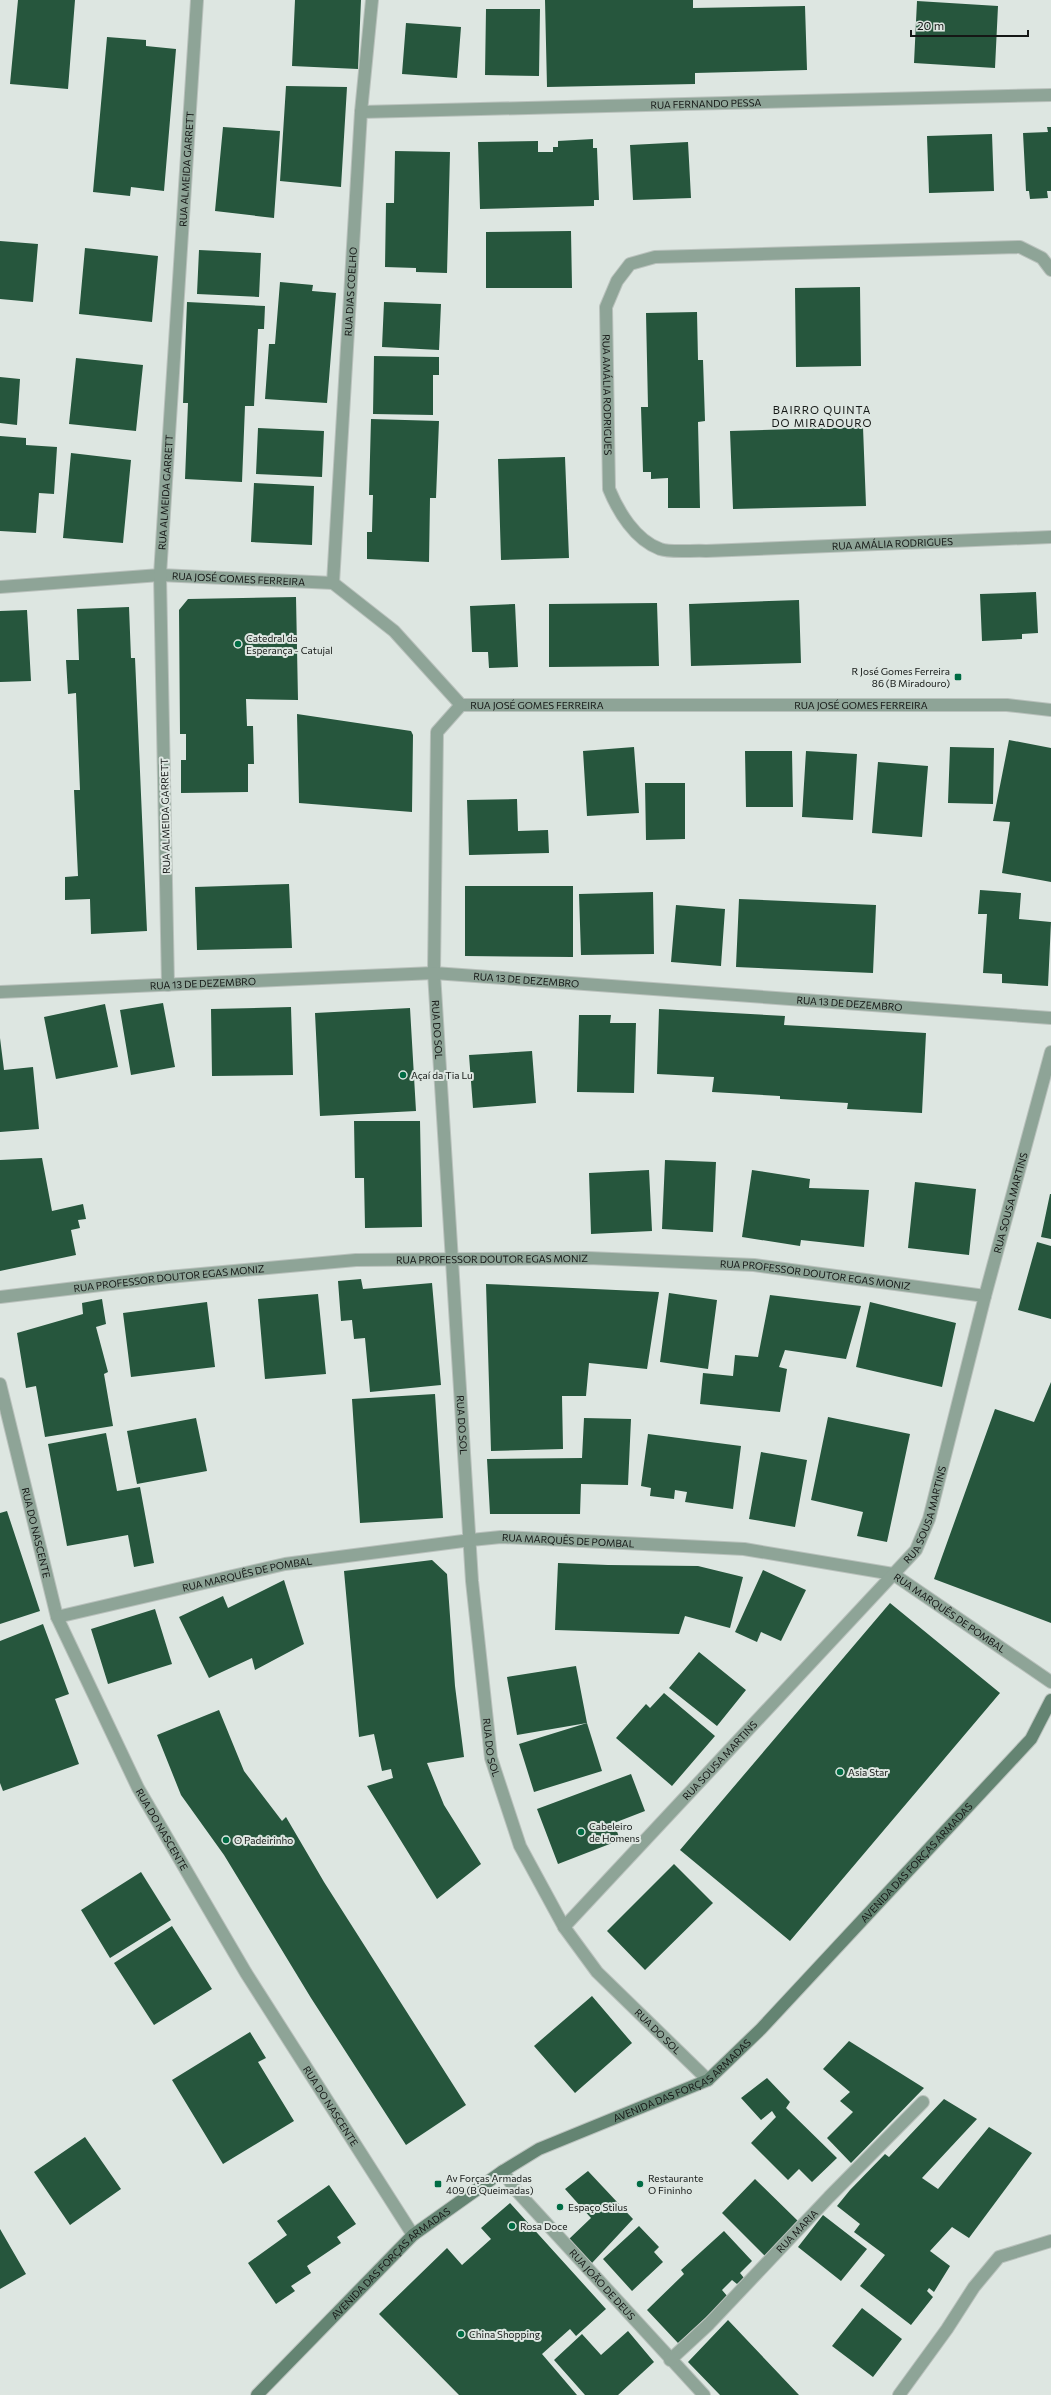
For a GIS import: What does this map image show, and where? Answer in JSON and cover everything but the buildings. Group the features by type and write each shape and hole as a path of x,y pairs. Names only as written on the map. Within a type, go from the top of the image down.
{"street":[{"name":"RUA ALMEIDA GARRETT","path":"168,985 160,575 197,0"},
{"name":"RUA DIAS COELHO","path":"333,583 361,112 372,0"},
{"name":"RUA FERNANDO PESSA","path":"361,112 1051,95"},
{"name":"RUA AMÁLIA RODRIGUES","path":"1051,270 1042,258 1020,247 656,257 630,264 617,281 606,307 609,489 619,512 636,533 660,549 706,551 1051,538"},
{"name":"RUA JOSÉ GOMES FERREIRA","path":"0,587 160,575 333,583 394,631 461,705 1007,705 1051,710"},
{"name":"RUA DO SOL","path":"461,705 438,732 434,973 471,1540 472,1581 491,1758 520,1846 564,1928 596,1972 708,2080"},
{"name":"RUA 13 DE DEZEMBRO","path":"0,992 434,973 1051,1018"},
{"name":"RUA SOUSA MARTINS","path":"564,1928 916,1550 929,1519 985,1296 1051,1052"},
{"name":"RUA PROFESSOR DOUTOR EGAS MONIZ","path":"0,1297 168,1277 356,1260 588,1258 754,1265 985,1296"},
{"name":"RUA DO NASCENTE","path":"0,1384 58,1617 138,1788 246,1973 413,2235"},
{"name":"RUA MARQUÊS DE POMBAL","path":"58,1617 285,1564 501,1537 744,1549 893,1574 1051,1682"},
{"name":"AVENIDA DAS FORÇAS ARMADAS","path":"257,2395 413,2235 503,2172 539,2149 708,2080 761,2029 1031,1739 1051,1700"},
{"name":"RUA MARIA","path":"670,2360 710,2324 829,2197 923,2102"},
{"name":"RUA JOÃO DE DEUS","path":"503,2172 514,2188 670,2360 704,2395"},
{"path":"899,2395 947,2329 974,2287 999,2257 1051,2241"}],"place":[{"name":"Catedral da Esperança - Catujal","path":"238,644"},
{"name":"R José Gomes Ferreira 86 (B Miradouro)","path":"958,677"},
{"name":"Açaí da Tia Lu","path":"403,1075"},
{"name":"Asia Star","path":"840,1772"},
{"name":"Cabeleiro de Homens","path":"581,1832"},
{"name":"O Padeirinho","path":"226,1840"},
{"name":"Av Forças Armadas 409 (B Queimadas)","path":"438,2184"},
{"name":"Restaurante O Fininho","path":"640,2184"},
{"name":"Espaço Stilus","path":"560,2207"},
{"name":"Rosa Doce","path":"512,2226"},
{"name":"China Shopping","path":"461,2334"}],"district":[{"name":"BAIRRO QUINTA DO MIRADOURO","path":"822,416"}]}
